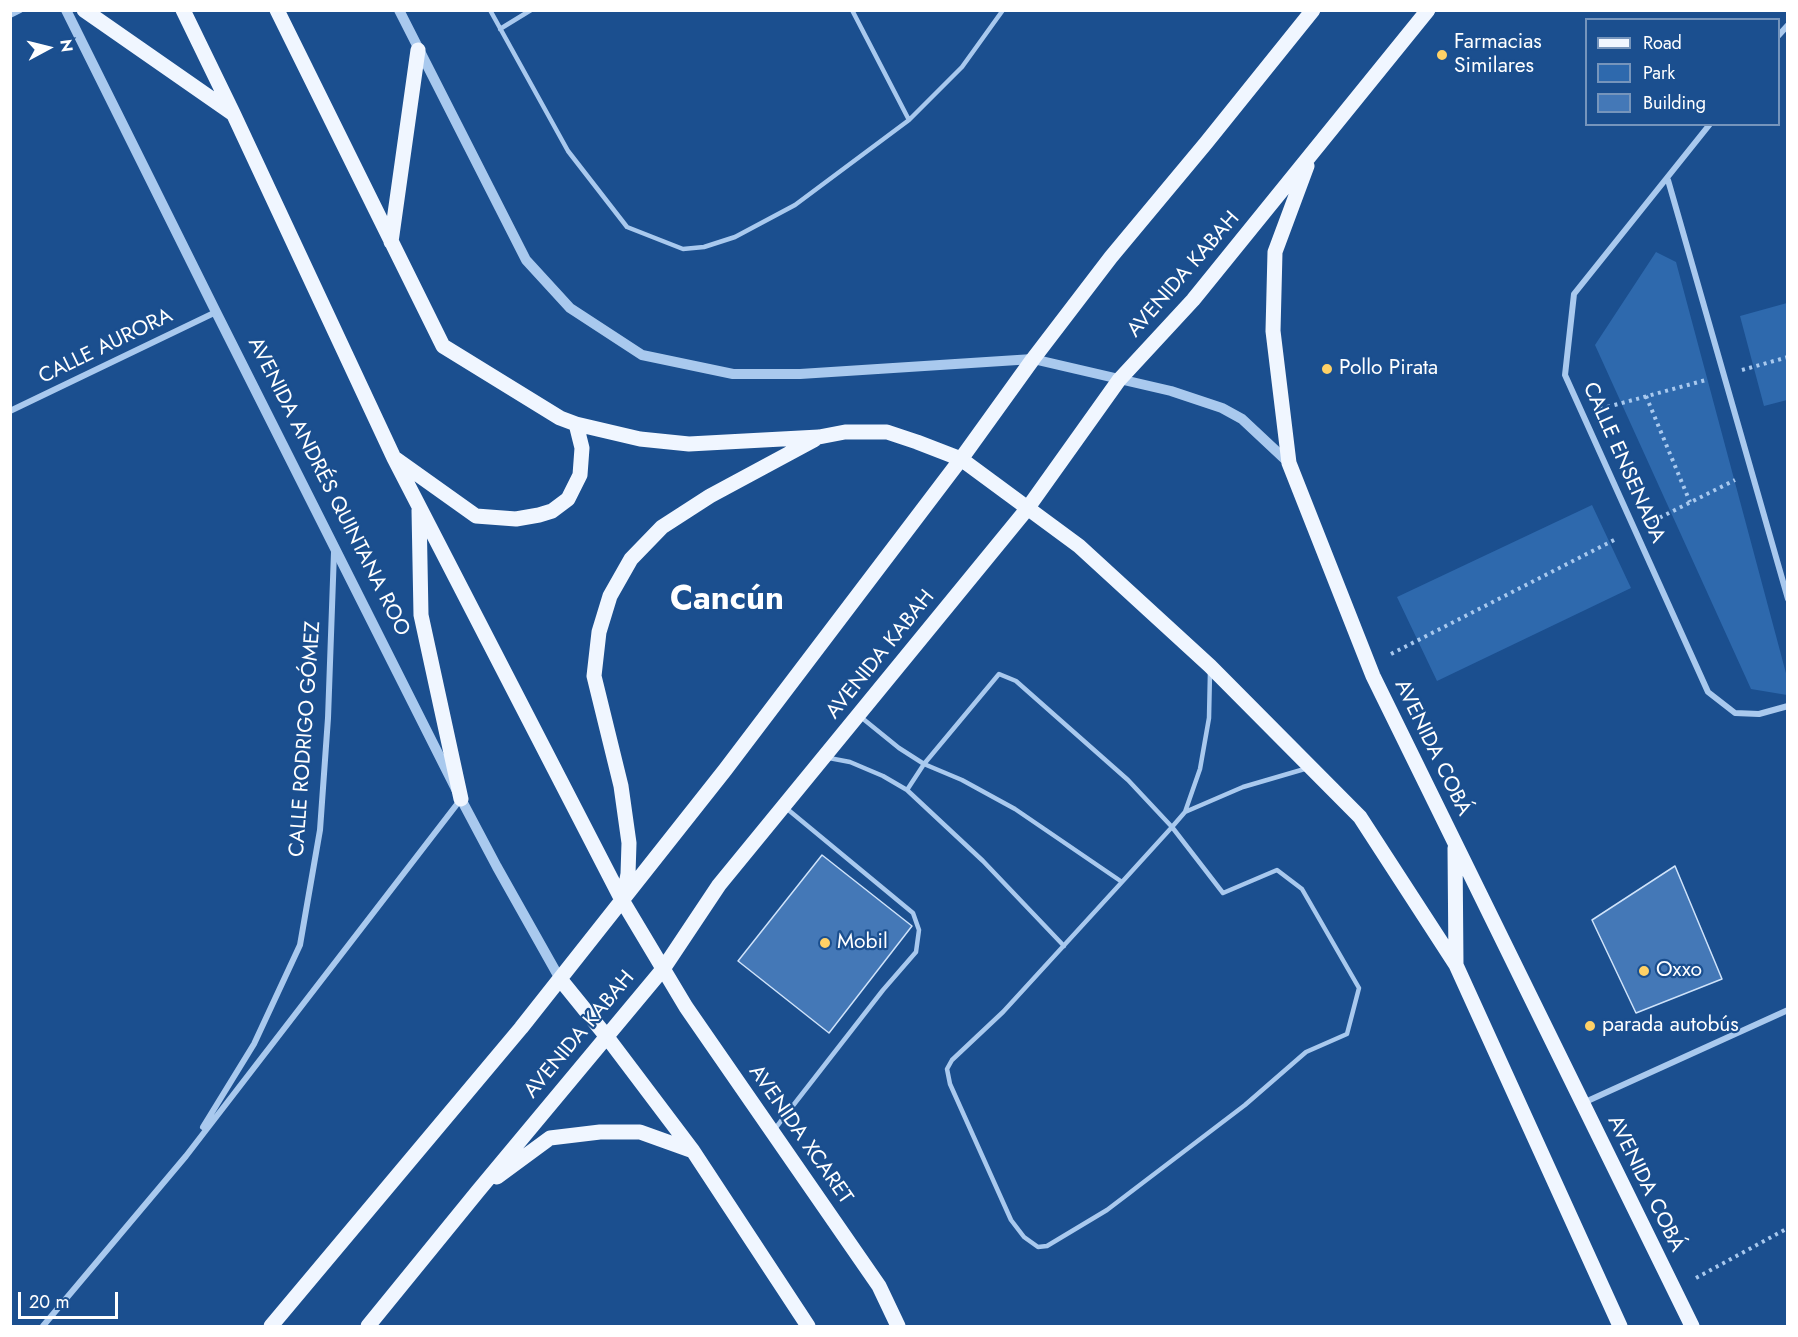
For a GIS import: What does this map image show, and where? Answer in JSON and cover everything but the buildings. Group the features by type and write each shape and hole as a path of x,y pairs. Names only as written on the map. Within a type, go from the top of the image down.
{"main road":[{"path":"84,10 233,113"},
{"path":"183,10 394,458 622,900 663,969"},
{"path":"277,10 443,346 560,418 640,439 689,444 819,437 845,432 887,432 917,441 961,459 1079,546 1210,666 1360,817 1456,965 1620,1326"},
{"path":"270,1326 514,1037 560,979 725,770 1111,257 1313,10"},
{"name":"AVENIDA KABAH","path":"368,1326 663,969 719,885 1027,509 1119,380 1193,300 1428,10"},
{"path":"391,242 418,50"},
{"name":"AVENIDA COBÁ","path":"1311,155 1275,252 1273,331 1289,463 1369,665 1692,1326"},
{"path":"394,458 476,516 516,519 539,515 552,511 568,499 580,476 582,448 576,424"},
{"path":"622,900 628,874 629,843 621,786 594,676 599,632 610,596 631,559 662,527 710,496 819,437"},
{"path":"419,507 421,615 461,799"},
{"path":"1455,843 1456,965"},
{"name":"AVENIDA XCARET","path":"663,969 686,1007 879,1286 898,1326"},
{"path":"560,979 693,1151 808,1326"},
{"path":"478,1191 550,1138 600,1132 640,1132 693,1151"}],"street":[{"path":"10,15 20,10"},
{"name":"AVENIDA ANDRÉS QUINTANA ROO","path":"66,10 461,799 560,979"},
{"path":"399,10 526,260 570,308 642,355 733,374 800,374 1033,359 1171,391 1222,408 1242,419 1289,463"},
{"name":"CALLE ENSENADA","path":"1708,126 1668,180 1574,294 1565,375 1708,692 1735,712 1759,714 1788,706"},
{"path":"1668,180 1788,600"},
{"name":"CALLE AURORA","path":"10,411 216,312"},
{"name":"CALLE RODRIGO GÓMEZ","path":"186,1156 254,1044 300,945 320,830 328,718 334,545"},
{"name":"CALLE RODRIGO GÓMEZ","path":"43,1326 186,1156 461,799"},
{"path":"1582,1103 1788,1010"}],"lane":[{"path":"490,10 568,151 627,227 683,249 704,247 735,237 795,205 909,120 962,67 1003,10"},
{"path":"500,29 531,10"},
{"path":"852,10 909,120"},
{"path":"907,790 924,764 999,674 1016,681 1128,780 1172,827 1223,893 1277,870 1302,890 1359,988 1347,1034 1306,1052 1245,1105 1107,1210 1047,1246 1038,1247 1024,1237 1011,1220 950,1083 947,1069 952,1060 1003,1012 1064,946 1172,827 1185,812 1200,769 1209,718 1210,666"},
{"path":"859,716 899,748 924,764 962,780 1014,809 1122,882"},
{"path":"824,757 850,762 883,776 907,790 983,861 1064,946"},
{"path":"1185,812 1242,787 1311,767"},
{"path":"772,1132 883,990 916,952 919,930 913,913 784,807"}],"path":[{"path":"1582,414 1788,357"},
{"path":"1646,396 1690,502"},
{"path":"1369,665 1751,472"},
{"path":"1674,1290 1788,1228"}],"green space":[{"path":"1656,252 1676,262 1787,677 1787,695 1751,689 1595,345"},
{"path":"1787,303 1787,400 1764,406 1740,316"},
{"path":"1592,505 1631,588 1437,681 1397,597"}],"place":[{"name":"Farmacias Similares","path":"1442,55"},
{"name":"Pollo Pirata","path":"1327,369"},
{"name":"Mobil","path":"825,943"},
{"name":"Oxxo","path":"1644,971"},
{"name":"parada autobús","path":"1590,1026"}],"district":[{"name":"Cancún","path":"727,601"}]}
